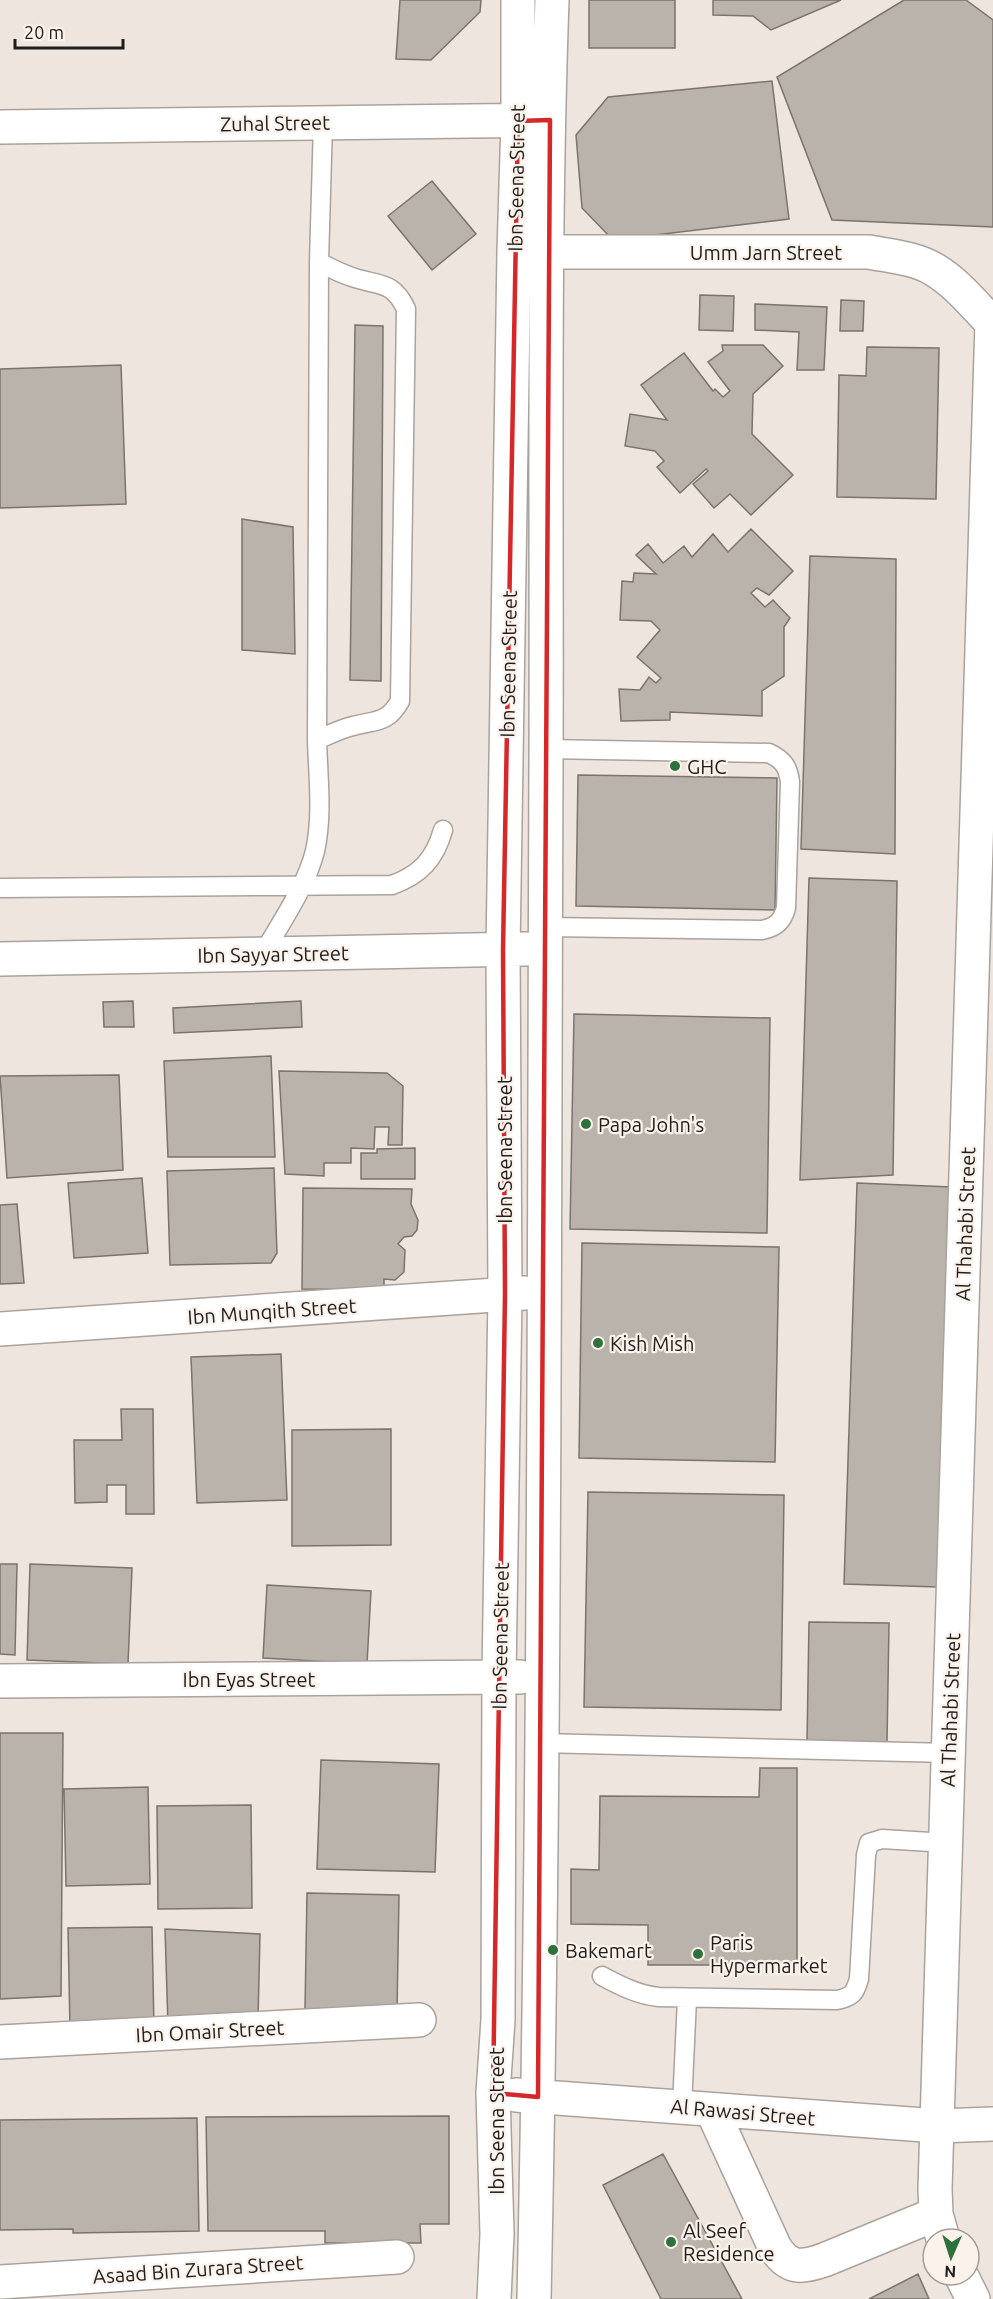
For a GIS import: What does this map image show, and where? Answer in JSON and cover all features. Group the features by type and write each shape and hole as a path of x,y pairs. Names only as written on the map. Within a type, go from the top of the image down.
{"street":[{"name":"Ibn Seena Street","path":"494,2299 497,2234 493,2093 498,2020 499,1677 505,1294 503,950 518,121 518,0"},
{"name":"Ibn Seena Street","path":"534,2299 545,1293 547,252 552,0"},
{"name":"Zuhal Street","path":"0,127 550,120"},
{"name":"Umm Jarn Street","path":"514,252 868,252 908,259 934,269 964,293 992,323"},
{"name":"Al Thahabi Street","path":"940,2226 935,2189 992,323"},
{"name":"Ibn Sayyar Street","path":"0,960 503,950 546,938"},
{"name":"Ibn Munqith Street","path":"0,1329 545,1293"},
{"name":"Ibn Eyas Street","path":"0,1681 541,1677"},
{"name":"Ibn Omair Street","path":"0,2042 419,2020"},
{"name":"Al Rawasi Street","path":"493,2093 938,2126 993,2124"},
{"path":"697,2108 775,2248 782,2257 794,2265 808,2265 940,2226"},
{"name":"Asaad Bin Zurara Street","path":"0,2282 396,2256"}],"lane":[{"path":"263,954 302,885 315,852 319,819 317,740 319,262 323,123"},
{"path":"317,740 351,726 382,720 393,712 400,701 406,309 400,296 388,286 355,278 319,262"},
{"path":"546,749 769,753 781,759 788,769 790,782 786,908 783,919 774,927 762,930 546,938"},
{"path":"0,888 302,885 376,887 392,885 407,880 420,871 431,859 439,845 443,830"},
{"path":"540,1743 949,1753"},
{"path":"602,1976 646,1996 687,1999 837,2000 850,1997 856,1992 859,1979 866,1855 869,1843 882,1839 947,1844"},
{"path":"687,1999 697,2108"}],"highlighted area":[{"path":"550,120 538,2097 493,2093 505,1294 503,950 518,121"}],"building":[{"path":"400,0 481,0 480,12 431,60 396,59"},
{"path":"589,0 675,0 675,48 589,48"},
{"path":"713,0 841,0 771,30 753,16 713,15"},
{"path":"904,0 966,0 993,20 993,227 832,220 777,77"},
{"path":"772,81 789,219 613,240 582,208 576,135 608,97"},
{"path":"432,181 476,234 432,270 388,216"},
{"path":"700,295 734,296 733,331 699,330"},
{"path":"841,300 864,301 863,331 840,331"},
{"path":"755,304 827,307 824,370 797,370 799,332 755,330"},
{"path":"355,325 383,326 381,681 350,680"},
{"path":"722,345 763,345 783,366 753,394 752,434 793,475 751,515 730,494 714,508 693,484 708,471 706,469 680,493 657,467 664,461 655,451 625,446 630,414 667,420 641,385 684,353 713,391 715,389 723,397 730,391 708,362 723,351"},
{"path":"867,347 939,348 936,499 837,497 839,375 866,376"},
{"path":"121,365 126,504 0,508 0,369"},
{"path":"242,519 293,527 295,654 242,650"},
{"path":"751,529 793,571 769,595 757,588 751,593 765,607 773,600 790,618 784,627 784,676 762,691 762,716 670,712 670,720 621,721 619,689 640,690 649,677 656,683 661,678 637,657 660,630 651,621 620,620 622,581 633,582 634,573 656,574 636,555 648,544 663,563 684,546 692,557 713,534 728,552"},
{"path":"810,556 896,559 895,854 801,849"},
{"path":"578,775 777,778 775,910 576,906"},
{"path":"809,878 897,881 893,1175 800,1180"},
{"path":"133,1001 134,1027 104,1027 103,1002"},
{"path":"301,1001 302,1027 174,1033 173,1008"},
{"path":"574,1014 770,1018 767,1233 570,1229"},
{"path":"271,1056 275,1157 168,1157 164,1061"},
{"path":"279,1071 387,1073 403,1086 402,1145 388,1145 389,1127 375,1127 374,1149 351,1148 351,1163 324,1163 324,1176 285,1174"},
{"path":"119,1075 123,1170 7,1178 0,1076"},
{"path":"415,1148 415,1179 361,1179 361,1153 377,1153 377,1149"},
{"path":"274,1168 277,1253 271,1263 170,1265 167,1171"},
{"path":"142,1178 148,1253 74,1258 68,1183"},
{"path":"857,1183 951,1187 938,1587 844,1584"},
{"path":"303,1188 412,1189 411,1204 418,1220 417,1230 412,1236 404,1237 398,1244 405,1250 404,1272 395,1280 384,1279 384,1290 302,1289"},
{"path":"17,1204 24,1283 0,1284 0,1205"},
{"path":"582,1243 779,1247 775,1462 579,1458"},
{"path":"281,1354 287,1500 197,1503 191,1357"},
{"path":"121,1409 153,1409 154,1514 126,1514 126,1485 107,1485 107,1502 75,1503 74,1440 122,1440"},
{"path":"391,1429 391,1545 292,1546 292,1430"},
{"path":"588,1492 784,1495 781,1710 584,1707"},
{"path":"0,1564 17,1564 15,1655 0,1654"},
{"path":"30,1564 132,1568 128,1664 27,1660"},
{"path":"267,1585 371,1591 367,1664 263,1658"},
{"path":"809,1622 889,1623 887,1743 807,1742"},
{"path":"0,1733 63,1733 61,1996 0,1999"},
{"path":"321,1760 439,1764 435,1872 317,1869"},
{"path":"760,1768 797,1768 797,1965 648,1965 648,1925 571,1924 571,1869 599,1870 600,1796 759,1797"},
{"path":"148,1787 150,1884 66,1886 64,1789"},
{"path":"251,1805 252,1908 158,1909 157,1806"},
{"path":"307,1893 399,1895 397,2011 305,2009"},
{"path":"152,1927 154,2028 70,2029 68,1928"},
{"path":"165,1929 260,1934 258,2020 168,2026"},
{"path":"449,2116 449,2224 420,2224 421,2243 325,2243 325,2231 208,2231 206,2117"},
{"path":"197,2118 199,2231 73,2233 73,2229 0,2230 0,2120"},
{"name":"Al Seef Residence","path":"663,2154 742,2299 661,2299 603,2185"},
{"path":"918,2274 921,2287 924,2287 929,2299 869,2299"}],"place":[{"name":"GHC","path":"675,766"},
{"name":"Papa John's","path":"586,1124"},
{"name":"Kish Mish","path":"598,1343"},
{"name":"Bakemart","path":"553,1950"},
{"name":"Paris Hypermarket","path":"698,1954"},
{"name":"Al Seef Residence","path":"671,2242"}]}
